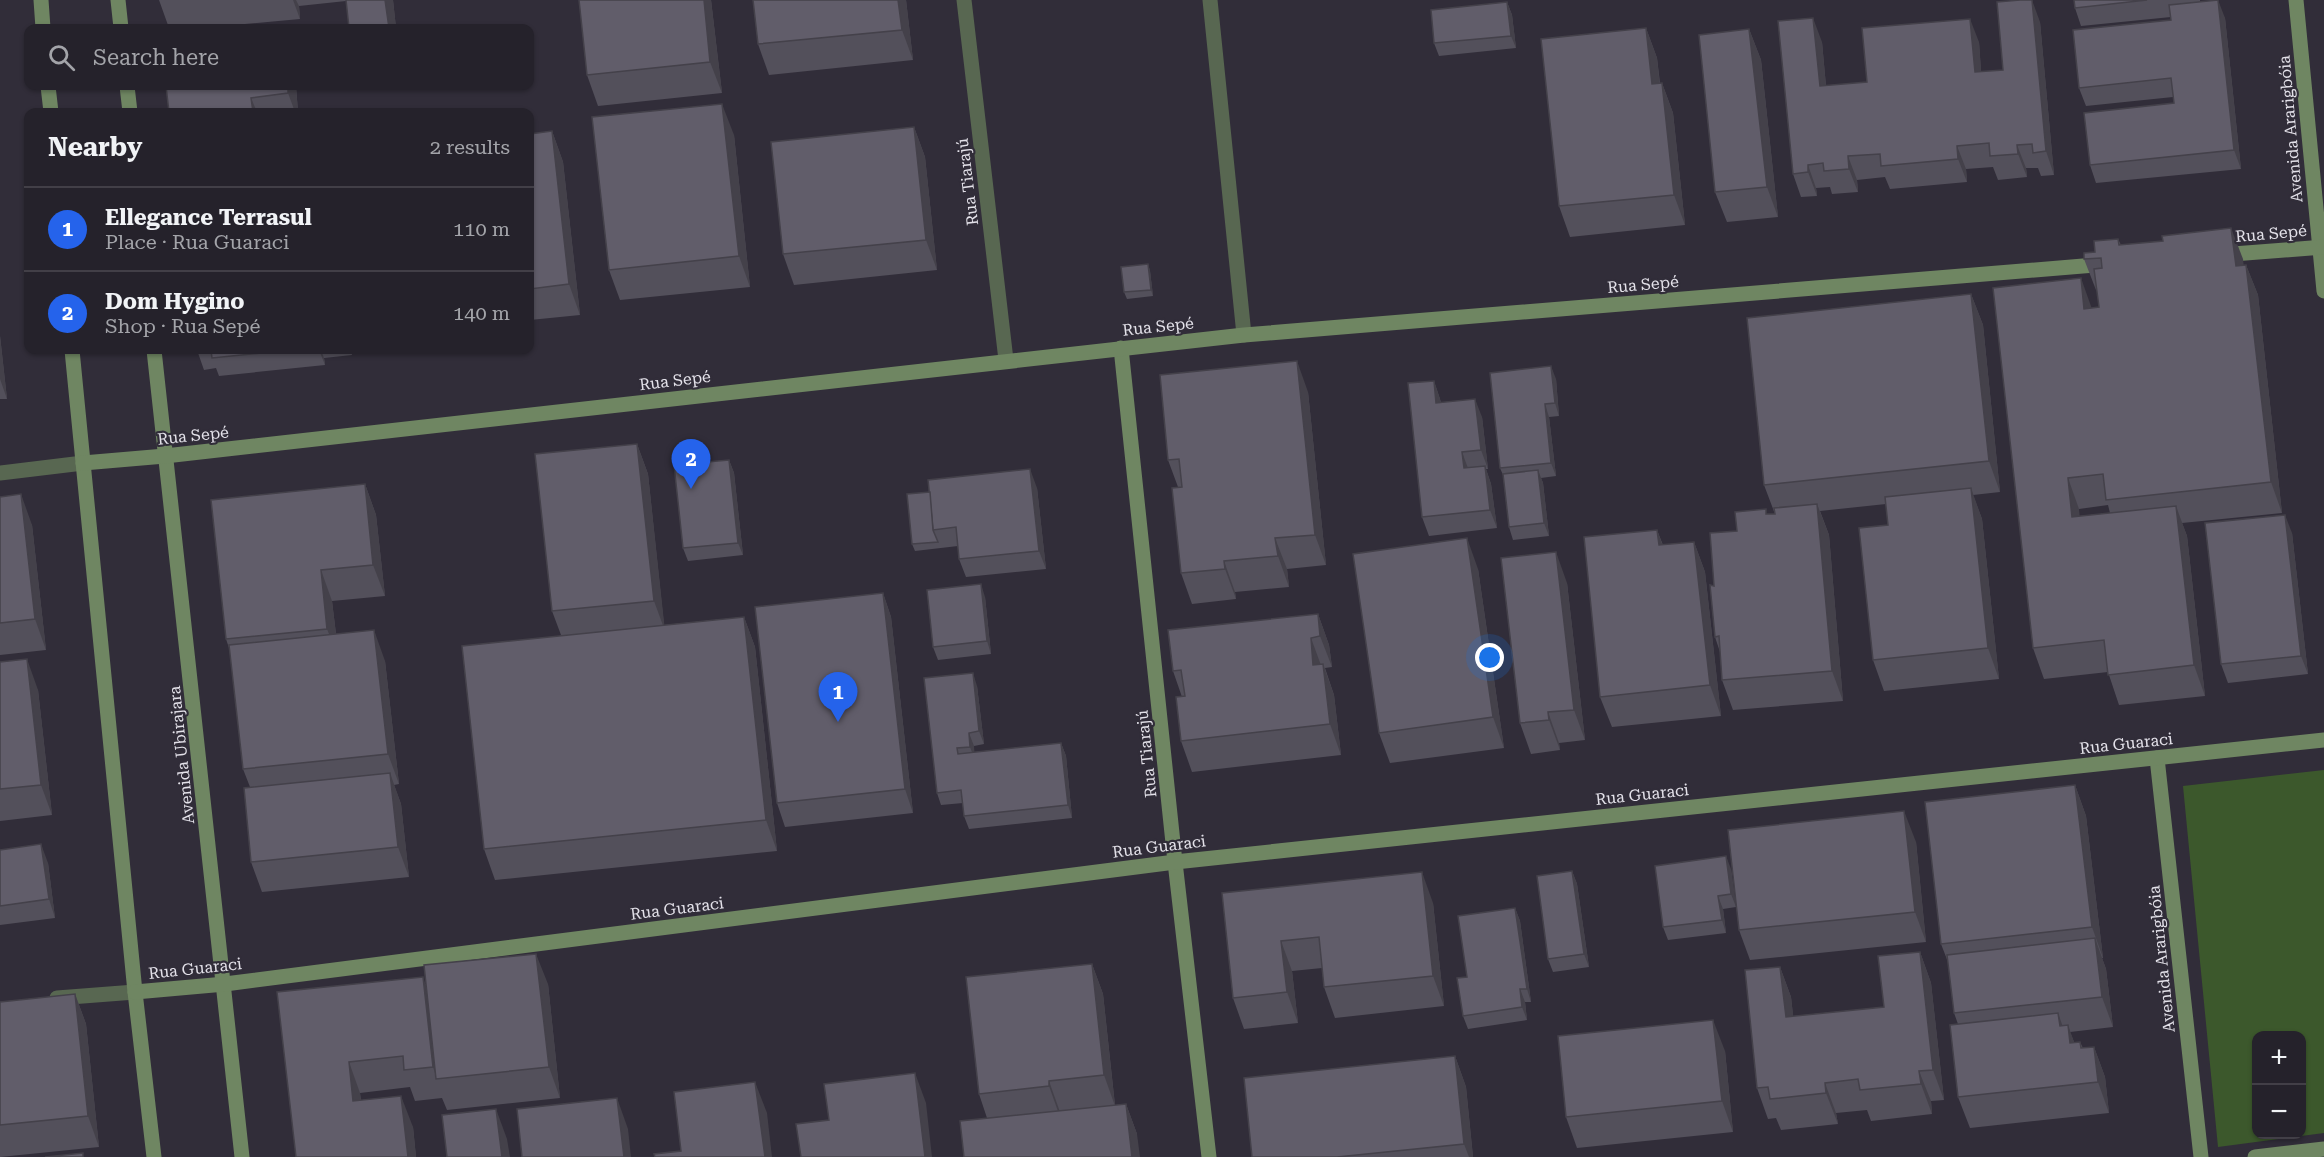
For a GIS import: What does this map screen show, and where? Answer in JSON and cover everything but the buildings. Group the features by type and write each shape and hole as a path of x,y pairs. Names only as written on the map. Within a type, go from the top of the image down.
{"street":[{"path":"41,0 43,24"},
{"path":"118,0 121,24"},
{"name":"Rua Tiarajú","path":"964,0 1005,360"},
{"path":"1210,0 1244,335"},
{"name":"Avenida Ararigbóia","path":"2296,0 2324,291"},
{"path":"48,90 51,108"},
{"path":"127,90 130,108"},
{"name":"Rua Sepé","path":"2200,257 2321,247"},
{"name":"Rua Sepé","path":"0,473 1244,335 2128,262"},
{"name":"Rua Tiarajú","path":"1121,348 1175,862 1209,1157"},
{"path":"72,354 135,992 154,1157"},
{"name":"Avenida Ubirajara","path":"154,354 225,984 242,1157"},
{"name":"Rua Guaraci","path":"45,999 225,984 1175,862 2324,740"},
{"name":"Avenida Ararigbóia","path":"2157,758 2201,1157"},
{"path":"2255,1157 2324,1149"}],"green space":[{"path":"2324,770 2324,1133 2306,1135 2306,1031 2252,1031 2252,1139 2279,1139 2218,1147 2183,786"}],"place":[{"name":"Dom Hygino","path":"691,489"},
{"name":"Ellegance Terrasul","path":"838,722"}]}
